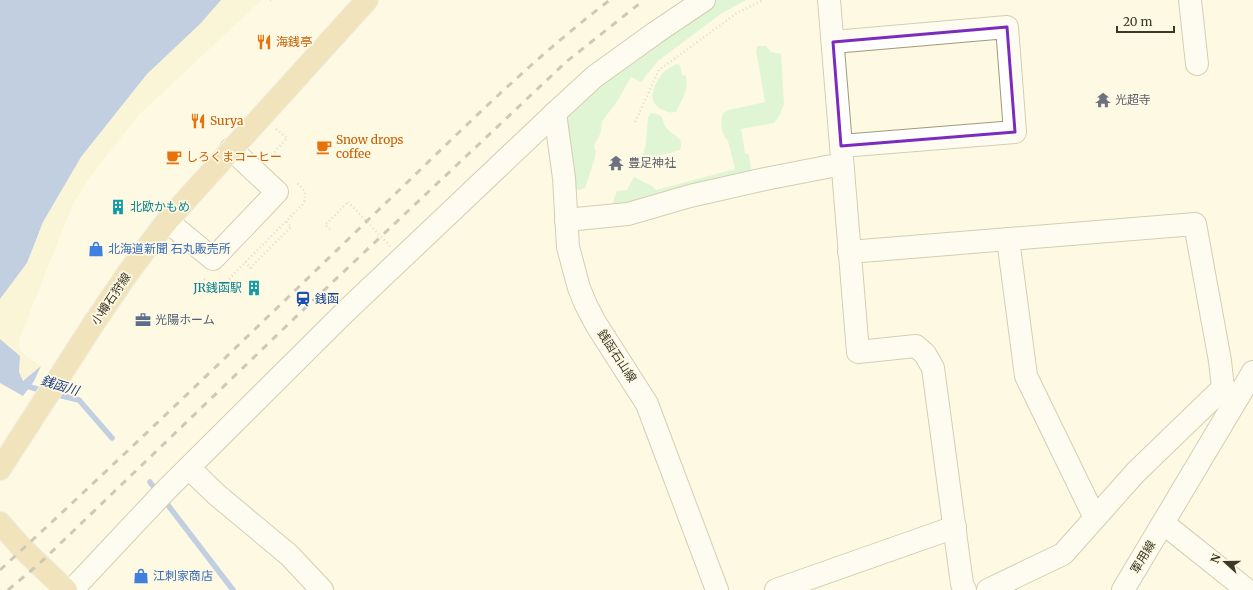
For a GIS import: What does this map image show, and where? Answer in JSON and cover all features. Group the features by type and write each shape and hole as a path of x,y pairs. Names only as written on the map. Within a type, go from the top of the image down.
{"main road":[{"name":"小樽石狩線","path":"0,469 124,279 167,221 367,0"},
{"path":"0,523 23,549 66,590"}],"street":[{"path":"72,590 166,490 344,313 555,113 594,77 704,0"},
{"path":"829,0 858,352 916,346 925,354 933,368 962,584 965,590"},
{"path":"1190,0 1197,64"},
{"path":"566,220 628,214 690,196 765,179 842,155 1015,132 1007,27 833,42"},
{"name":"銭函石山線","path":"555,113 564,178 568,247 579,288 596,324 648,404 717,590"},
{"path":"167,221 213,259 278,192 231,149"},
{"path":"849,252 1195,224 1220,361 1230,392"},
{"path":"1008,239 1026,376 1096,518"},
{"path":"988,590 1063,554 1136,472 1253,372"},
{"name":"軍用線","path":"1124,590 1163,523 1230,392"},
{"path":"189,468 217,495 289,555 322,590"},
{"path":"1163,523 1247,590"},
{"path":"776,590 955,527"}],"path":[{"path":"635,122 658,70 737,13 763,0"},
{"path":"330,229 325,225 348,202 390,246"},
{"path":"250,268 292,227 286,221"},
{"path":"245,262 253,270"}],"highlighted area":[{"path":"1007,27 1015,132 841,146 833,42"}],"green space":[{"path":"714,0 746,0 722,13 658,61 641,82 631,77 617,102 602,121 601,132 594,146 596,152 595,158 585,188 579,190 573,189 565,111"},
{"path":"757,46 766,46 771,52 781,54 784,104 780,115 774,123 741,129 745,153 749,155 752,175 611,208 617,191 627,190 634,177 652,186 656,190 735,169 728,141 721,124 722,117 723,113 729,110 765,102 756,51"},
{"path":"676,64 680,65 682,75 686,76 687,86 676,112 667,112 656,106 653,92 654,87 663,73"},
{"path":"651,113 659,115 662,118 664,124 681,141 681,145 680,150 645,160 642,157 646,144 648,117"}],"sand":[{"path":"219,0 262,0 139,115 90,177 73,204 19,340 20,349 23,353 41,366 23,381 19,372 20,356 0,339 0,299 27,263 43,222 81,157 147,74 182,40"}],"water":[{"path":"0,0 221,0 201,23 147,74 81,157 43,222 27,263 0,299"},
{"path":"0,339 20,356 19,372 23,381 41,366 34,381 23,396 0,383"}],"waterway":[{"name":"銭函川","path":"23,385 44,391"},
{"name":"銭函川","path":"54,394 79,400 112,438"},
{"name":"銭函川","path":"150,482 158,493"},
{"name":"銭函川","path":"164,500 233,590"}],"railway":[{"path":"0,570 185,396 486,107 578,25 610,0"},
{"path":"8,590 39,564 302,311 566,62 644,0"}],"place":[{"name":"海銭亭","path":"264,42"},
{"name":"光超寺","path":"1103,100"},
{"name":"Surya","path":"198,121"},
{"name":"Snow drops coffee","path":"324,147"},
{"name":"しろくまコーヒー","path":"174,157"},
{"name":"豊足神社","path":"616,163"},
{"name":"北欧かもめ","path":"118,207"},
{"name":"北海道新聞 石丸販売所","path":"96,249"},
{"name":"JR銭函駅","path":"254,288"},
{"name":"銭函","path":"303,299"},
{"name":"光陽ホーム","path":"143,320"},
{"name":"江刺家商店","path":"141,576"}]}
